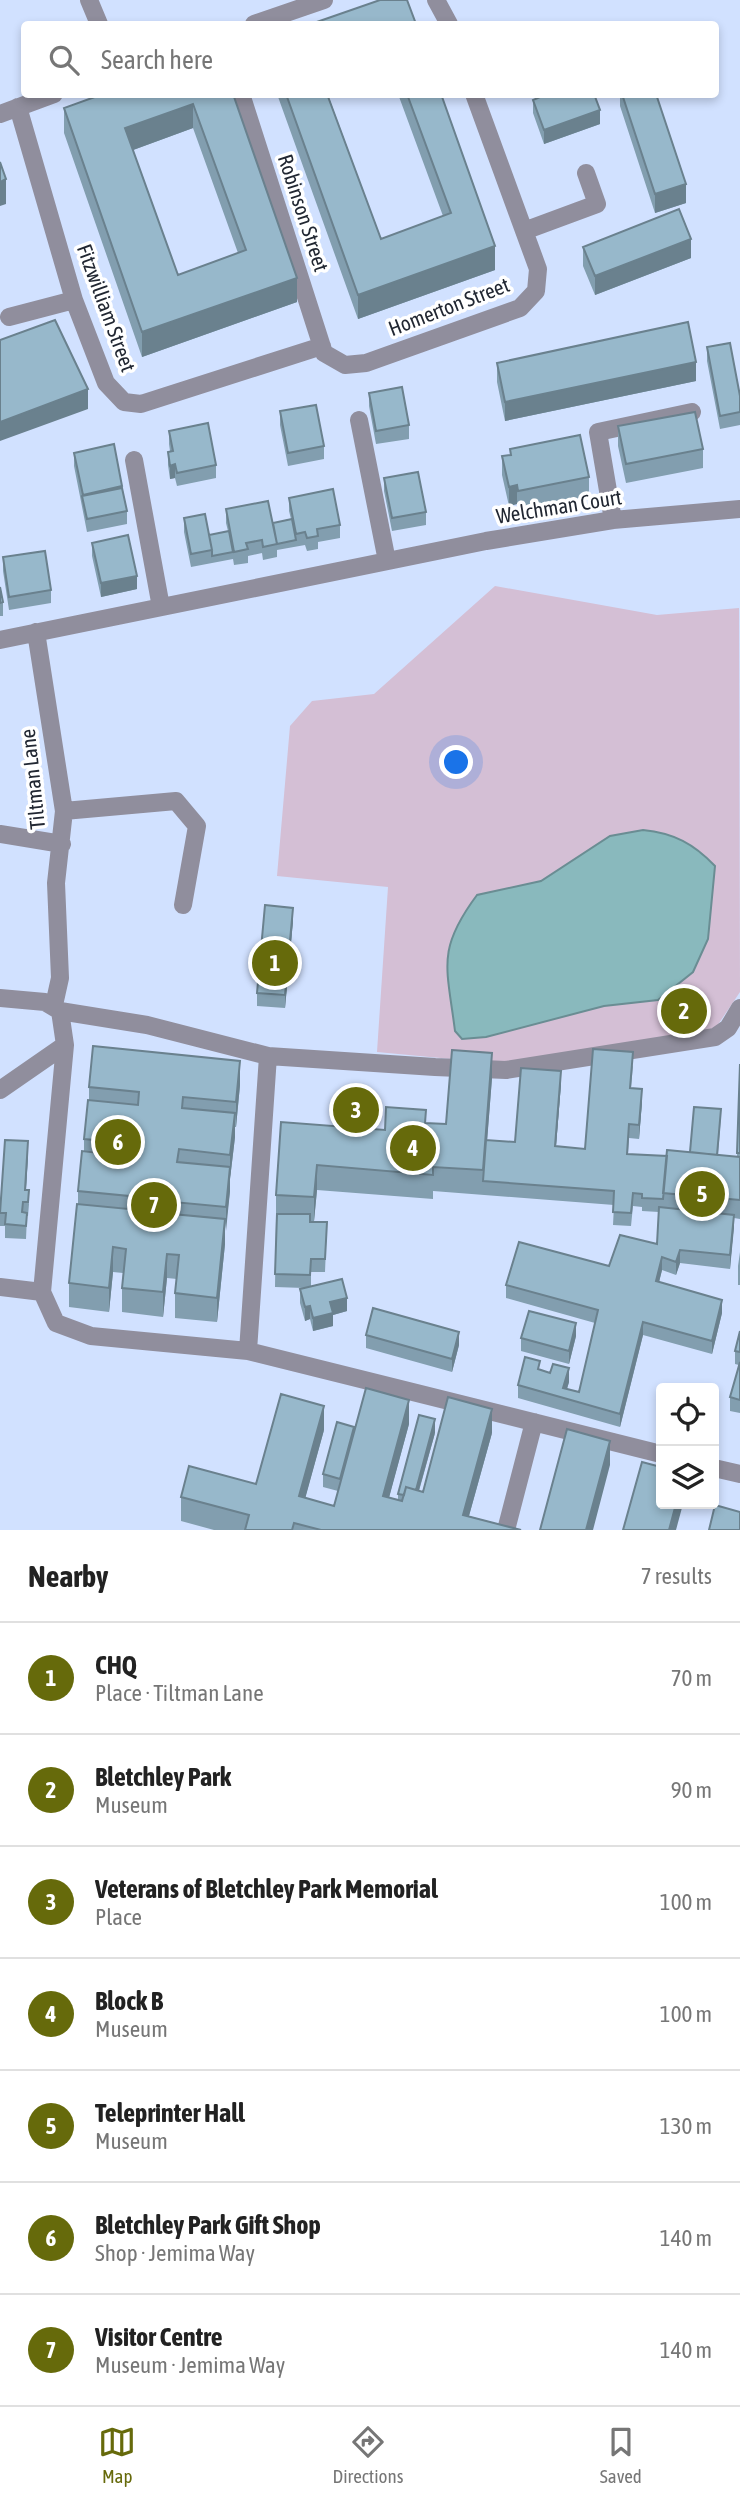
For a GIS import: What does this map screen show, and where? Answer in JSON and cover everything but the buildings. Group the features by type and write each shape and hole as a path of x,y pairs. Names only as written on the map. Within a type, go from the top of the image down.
{"street":[{"path":"89,0 98,21"},
{"path":"263,21 324,0"},
{"path":"436,0 447,21"},
{"path":"0,114 43,98"},
{"name":"Robinson Street","path":"242,98 322,346"},
{"name":"Homerton Street","path":"322,346 324,352 345,365 366,363 520,308 536,291 538,269 475,98"},
{"name":"Fitzwilliam Street","path":"18,107 74,300 106,383 124,402 141,404 322,346"},
{"path":"524,231 597,204 586,173"},
{"path":"9,317 74,300"},
{"path":"613,520 598,432 692,412"},
{"path":"359,420 387,561"},
{"path":"134,460 162,607"},
{"name":"Welchman Court","path":"0,640 486,541 613,520 740,509"},
{"name":"Tiltman Lane","path":"36,632 64,811 56,883 60,978 57,1008 65,1045 43,1292"},
{"path":"64,811 176,801 197,826 183,905"},
{"path":"0,834 62,844"},
{"path":"0,998 147,1025 268,1056 506,1070 715,1037 728,1028 740,1009"},
{"path":"0,1090 65,1045"},
{"path":"248,1351 268,1056"},
{"path":"0,1287 43,1292 56,1323 91,1336 248,1351 656,1453"},
{"path":"506,1530 534,1422"},
{"path":"719,1469 740,1474"}],"shaded area":[{"path":"495,586 657,615 739,608 740,992 717,1026 702,1036 504,1064 377,1052 388,887 277,876 290,726 312,701 374,694"},
{"path":"643,830 683,841 715,866 708,939 693,972 658,1000 604,1006 486,1037 462,1039 455,1031 448,960 455,930 477,895 541,881 610,836"}],"place":[{"name":"CHQ","path":"275,963"},
{"name":"Bletchley Park","path":"684,1011"},
{"name":"Veterans of Bletchley Park Memorial","path":"356,1110"},
{"name":"Bletchley Park Gift Shop","path":"118,1142"},
{"name":"Block B","path":"413,1148"},
{"name":"Teleprinter Hall","path":"702,1194"},
{"name":"Visitor Centre","path":"154,1205"}]}
